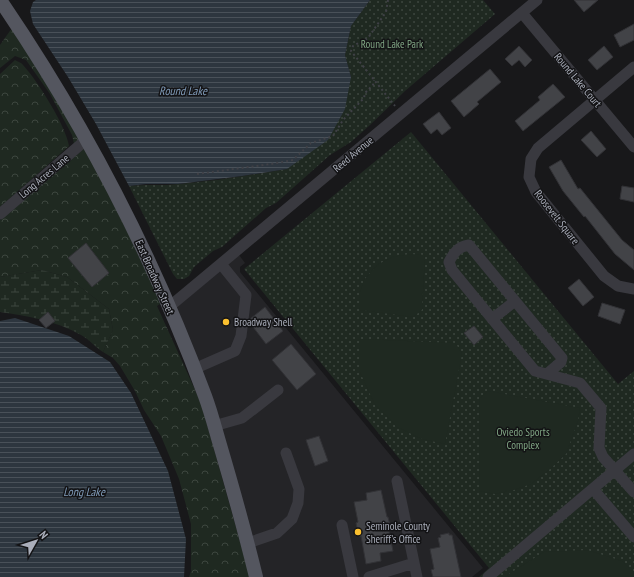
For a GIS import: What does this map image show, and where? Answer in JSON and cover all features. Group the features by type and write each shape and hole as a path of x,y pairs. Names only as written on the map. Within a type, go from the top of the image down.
{"main road":[{"name":"East Broadway Street","path":"0,0 53,80 87,139 129,219 169,307 205,397 239,506 256,577"}],"street":[{"name":"Reed Avenue","path":"169,307 537,0"},
{"name":"Round Lake Court","path":"522,13 634,147"},
{"name":"Roosevelt Square","path":"634,67 538,148 531,159 529,177 536,192 604,276 618,286 632,290 634,289"},
{"name":"Long Acres Lane","path":"0,214 87,139"},
{"path":"547,374 561,362 562,358 469,245 462,246 454,252 450,262 452,270 535,371 547,374 580,382 601,408 599,448 603,457 634,492"},
{"path":"194,369 235,351 241,336 246,295 221,264"},
{"path":"492,319 515,301"},
{"path":"214,426 242,418 278,390"},
{"path":"248,543 277,533 292,519 298,503 299,488 286,453"},
{"path":"488,577 634,454"},
{"path":"397,482 417,577"},
{"path":"593,488 634,537"},
{"path":"342,524 353,577"},
{"path":"373,576 414,563"}],"path":[{"path":"388,0 386,12 368,38 353,46 351,51 402,114"},
{"path":"197,174 293,160 311,143 333,136 343,120 364,98 365,93 373,86 374,80"}],"shaded area":[{"path":"239,255 245,263 240,267 240,272 483,568 472,577 262,577 176,308"}],"green space":[{"name":"Round Lake Park","path":"370,0 483,0 495,14 405,91 351,142 330,155 276,203 266,208 222,247 213,251 194,267 189,276 184,279 177,279 173,274 129,186 192,183 287,169 351,77 345,55 351,26"},
{"path":"12,28 80,139 74,144 72,135 50,94 26,60 15,56 0,68 0,45"},
{"path":"15,60 22,64 29,72 43,92 63,127 69,146 0,207 0,74"},
{"name":"Oviedo Sports Complex","path":"411,132 618,384 634,371 634,577 479,577 489,568 244,269"},
{"path":"85,148 124,222 161,303 157,306 201,403 250,577 189,577 191,571 191,524 179,479 161,436 144,410 135,391 120,366 113,358 103,352 113,330 109,309 67,277 42,270 0,277 0,220"},
{"path":"410,254 425,255 422,310 413,317 360,310 360,292 364,280 377,265 392,257"},
{"path":"42,270 67,277 109,309 113,330 103,352 84,337 62,326 31,317 0,312 0,277"},
{"path":"360,339 455,343 462,353 445,444 422,439 397,427 374,403 360,372"},
{"path":"488,391 580,408 578,421 566,454 531,484 514,490 495,494 479,491 480,398"},
{"path":"587,550 622,561 634,573 634,577 509,577 507,575 544,552"}],"water":[{"name":"Round Lake","path":"36,0 370,0 351,26 345,55 351,77 345,109 328,140 287,169 178,184 146,184 129,186 96,124 68,77 33,24 30,11 33,2"},
{"name":"Long Lake","path":"15,318 69,336 110,362 131,393 168,471 186,539 184,577 0,577 0,321"}],"building":[{"path":"574,0 598,0 584,12"},
{"path":"634,24 634,40 620,47 614,35"},
{"path":"519,46 532,60 525,67 519,60 512,66 505,59"},
{"path":"604,46 613,57 597,70 588,60"},
{"path":"490,69 501,82 477,102 479,104 464,117 451,101"},
{"path":"553,84 565,97 523,131 515,121 540,100 538,97"},
{"path":"439,112 451,128 442,135 437,129 431,134 423,124"},
{"path":"591,131 606,149 597,157 581,140"},
{"path":"561,160 578,189 580,188 622,240 634,250 634,270 615,254 563,191 549,167"},
{"path":"622,186 634,188 634,202 620,199"},
{"path":"86,243 109,273 92,287 68,258"},
{"path":"579,279 594,297 583,306 568,288"},
{"path":"602,303 625,310 620,324 598,316"},
{"path":"265,307 283,331 266,344 250,323 250,319"},
{"path":"48,312 55,321 46,328 39,320"},
{"path":"474,326 483,337 474,345 464,333"},
{"path":"291,344 316,374 297,390 272,360"},
{"path":"319,436 328,461 315,466 306,440"},
{"path":"381,490 391,530 389,531 393,551 380,553 381,561 366,564 361,536 359,537 356,523 358,522 354,502 367,500 366,493"},
{"path":"449,533 449,535 452,535 461,577 433,577 431,570 434,569 430,549 440,547 438,538 441,537 440,535"}],"place":[{"name":"Broadway Shell","path":"226,322"},
{"name":"Seminole County Sheriff's Office","path":"358,532"}]}
